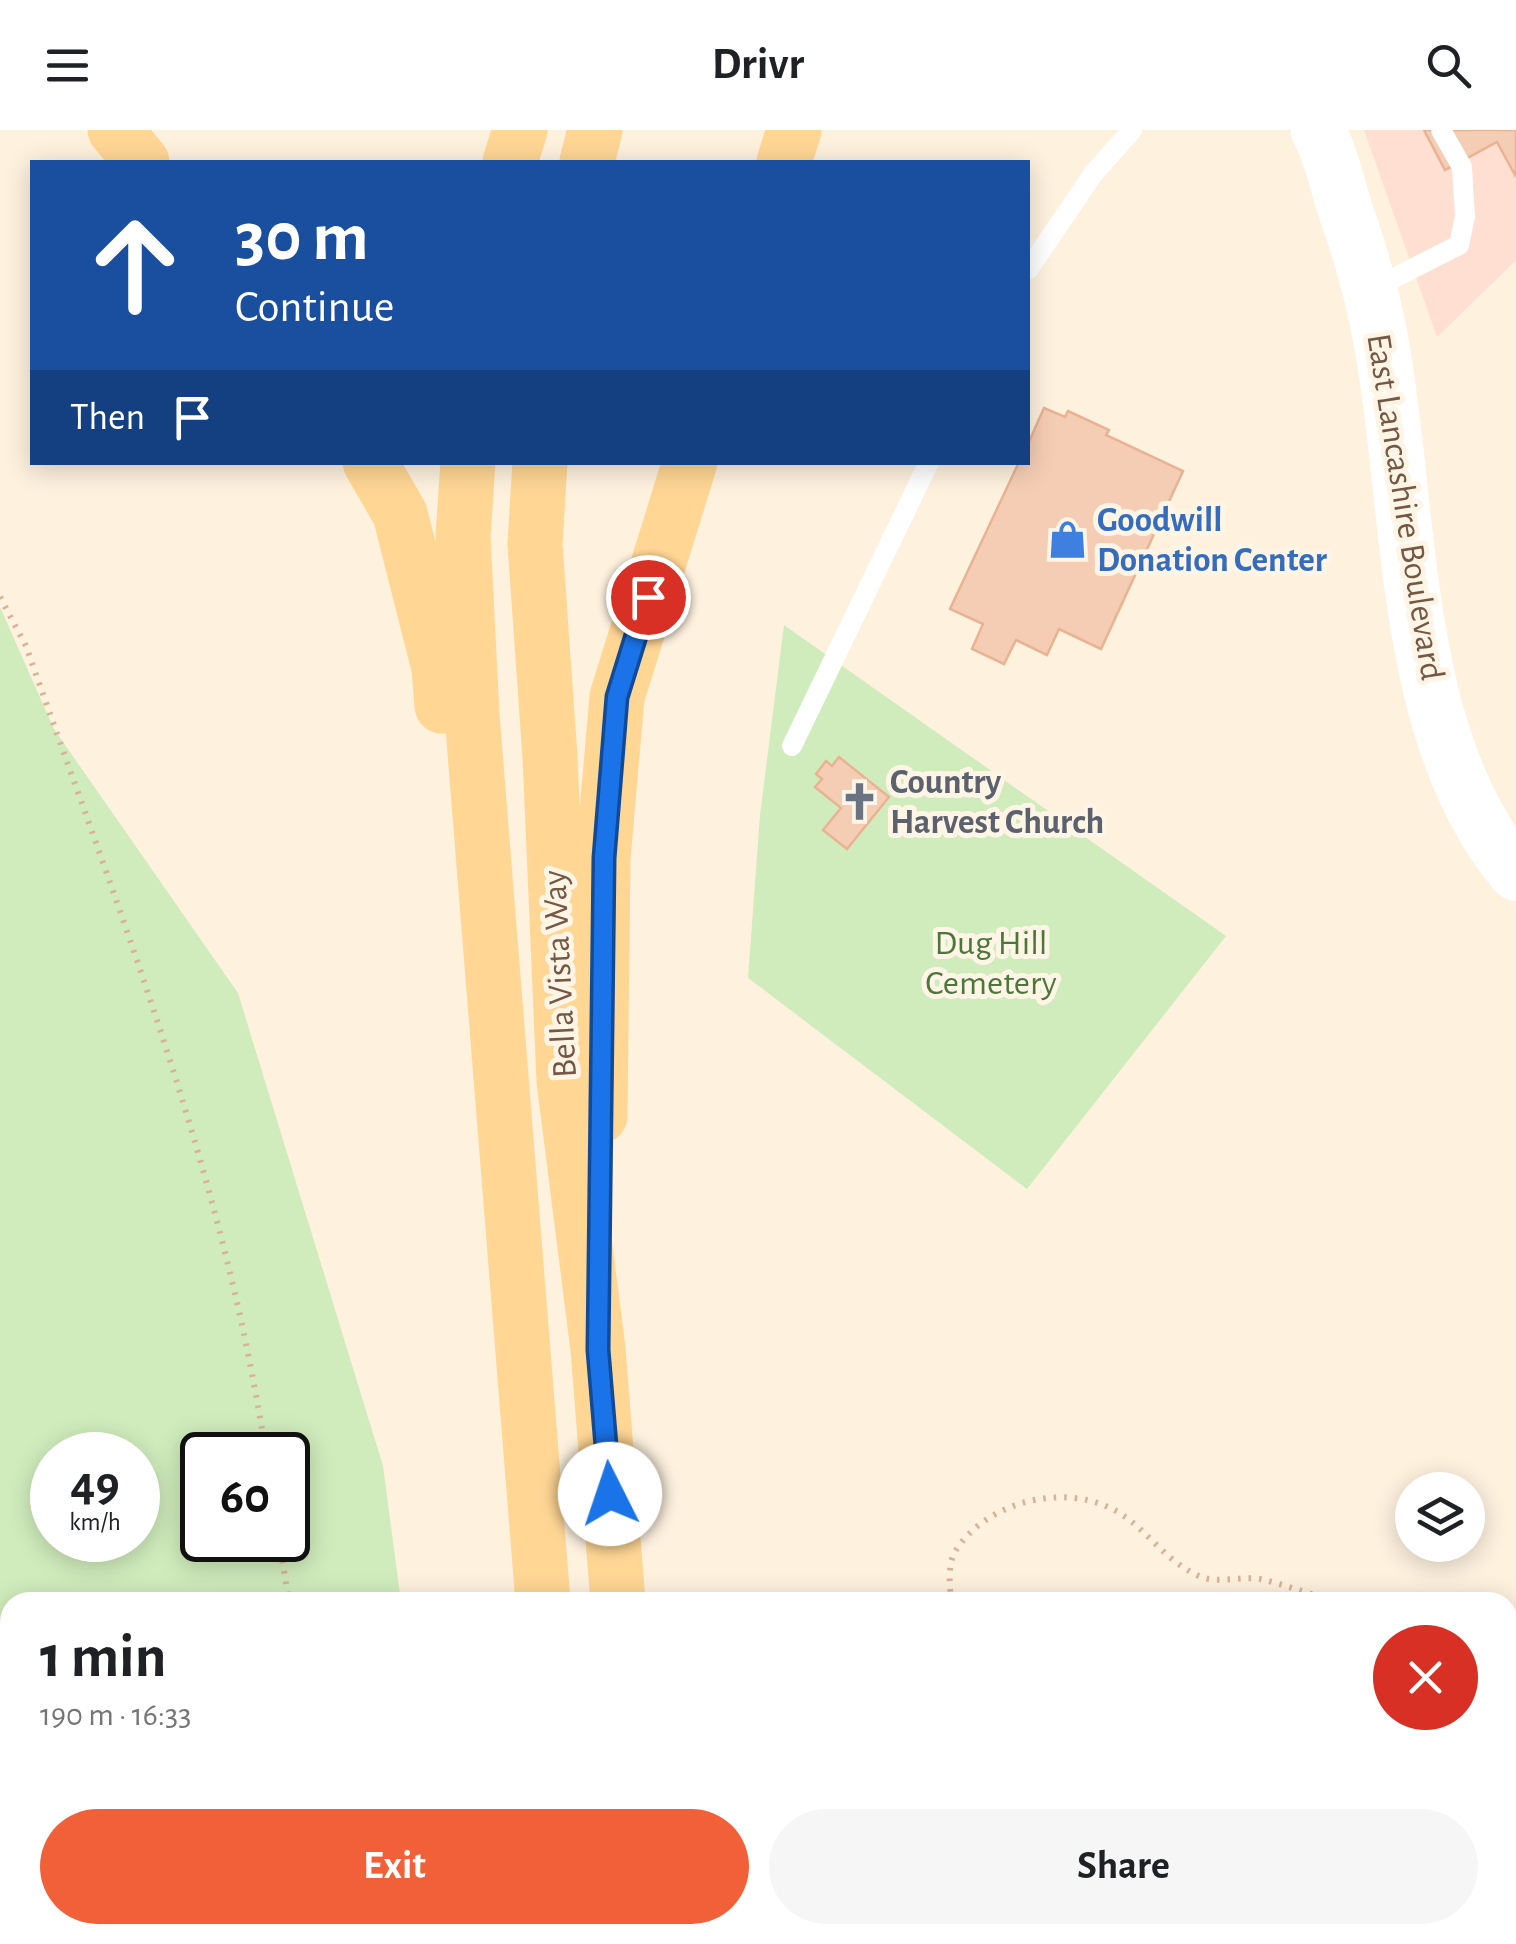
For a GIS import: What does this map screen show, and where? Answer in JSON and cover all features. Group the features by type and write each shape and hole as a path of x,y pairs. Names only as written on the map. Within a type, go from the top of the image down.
{"main road":[{"path":"114,130 140,160"},
{"path":"511,160 520,130"},
{"path":"588,160 595,130"},
{"path":"785,160 794,130"},
{"name":"East Lancashire Boulevard","path":"1318,130 1352,229 1381,340 1423,657 1455,769 1495,848 1516,872"},
{"path":"372,465 400,514 439,668 463,926 499,1072"},
{"name":"Bella Vista Way","path":"468,465 465,576 499,1072 542,1592"},
{"name":"Bella Vista Way","path":"540,465 535,544 550,757 564,1081 598,1350 617,1592"},
{"path":"598,1350 604,858 617,697 689,465"}],"lane":[{"path":"1030,267 1093,174 1132,130"},
{"path":"1368,291 1458,244 1465,216 1462,167 1442,130"},
{"path":"792,746 928,465"}],"path":[{"path":"0,598 26,646 154,1006 199,1149 263,1432"},
{"path":"951,1592 954,1552 983,1520 1028,1501 1074,1496 1120,1514 1158,1550 1202,1578 1258,1579 1305,1592"},
{"path":"283,1562 287,1592"}],"shaded area":[{"path":"1364,130 1516,130 1516,260 1437,337"}],"green space":[{"path":"0,607 54,729 238,993 383,1466 400,1592 0,1592"},
{"name":"Dug Hill Cemetery","path":"784,625 1226,936 1027,1189 748,978 760,815"}],"building":[{"path":"1424,130 1516,130 1516,177 1497,142 1445,170"},
{"name":"Goodwill Donation Center","path":"1044,408 1065,417 1068,411 1109,430 1106,435 1183,471 1101,649 1059,629 1047,655 1016,640 1004,664 972,649 983,624 950,609 1018,465 1030,465 1030,440"},
{"name":"Country Harvest Church","path":"839,757 889,797 847,849 823,830 841,808 815,787 822,779 816,774 826,761 832,766"}],"place":[{"name":"Goodwill Donation Center","path":"1067,540"},
{"name":"Country Harvest Church","path":"860,802"}],"route":[{"path":"610,1494 598,1350 604,858 617,697 648,597"}]}
